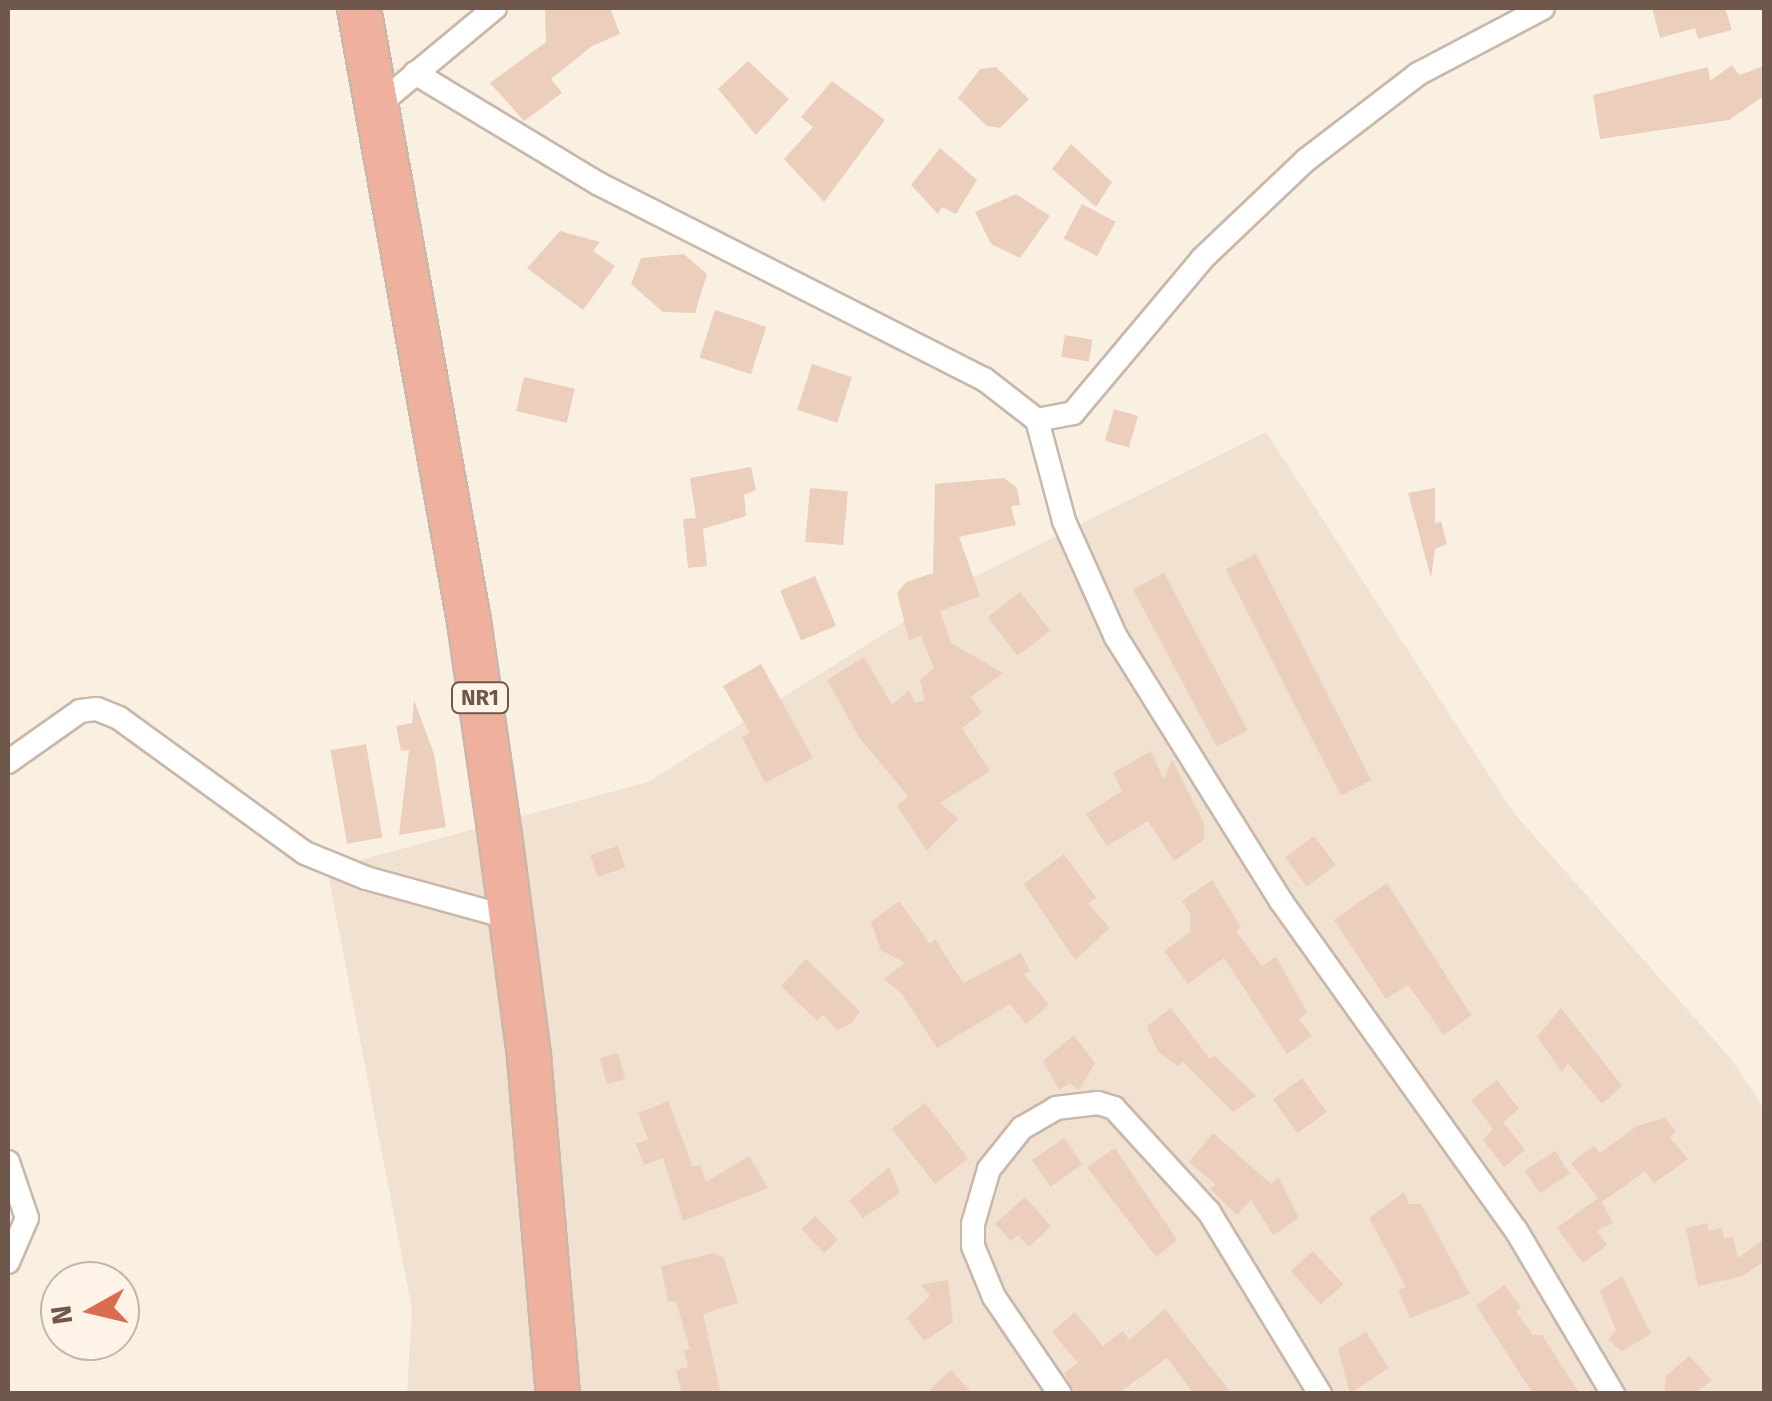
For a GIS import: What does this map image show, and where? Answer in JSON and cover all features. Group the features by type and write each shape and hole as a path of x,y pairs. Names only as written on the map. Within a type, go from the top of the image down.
{"highway":[{"name":"NR1","path":"359,8 469,621 511,918 558,1394"}],"street":[{"path":"378,105 495,8"},
{"path":"1037,420 1074,413 1202,260 1306,160 1418,74 1543,8"},
{"path":"416,73 599,184 984,378 1037,420 1064,521 1116,637 1281,900 1516,1230 1613,1394"},
{"path":"8,762 80,712 97,710 118,718 305,854 366,878 511,918"},
{"path":"1060,1394 994,1297 973,1246 973,1224 989,1169 1022,1128 1056,1108 1098,1102 1114,1108 1208,1212 1320,1394"},
{"path":"8,1162 27,1218 8,1262"}],"shaded area":[{"path":"1266,432 1513,812 1731,1059 1764,1109 1764,1393 407,1393 412,1309 327,869 648,782 976,576"}],"building":[{"path":"545,8 610,8 620,34 592,46 551,79 562,93 524,121 490,83 546,42"},
{"path":"1652,8 1725,8 1732,30 1698,39 1695,28 1660,38"},
{"path":"748,61 789,99 756,135 718,89"},
{"path":"1732,65 1739,75 1764,66 1764,96 1729,120 1600,139 1593,95 1708,67 1710,81"},
{"path":"996,67 1029,99 1000,128 987,126 958,98 980,69"},
{"path":"832,81 885,120 824,202 784,159 813,127 801,117"},
{"path":"1071,144 1112,182 1096,207 1052,169"},
{"path":"940,148 977,180 956,214 942,207 938,214 911,185"},
{"path":"1016,194 1050,216 1020,258 991,244 975,212"},
{"path":"1082,204 1116,222 1097,256 1064,238"},
{"path":"560,231 600,242 593,251 615,266 583,310 527,268"},
{"path":"684,254 707,274 695,313 663,312 631,284 641,258"},
{"path":"715,310 766,327 751,374 700,358"},
{"path":"1065,335 1093,340 1089,362 1061,357"},
{"path":"812,364 852,377 837,423 797,410"},
{"path":"524,377 575,389 567,423 516,411"},
{"path":"1114,409 1138,416 1129,448 1105,441"},
{"path":"751,467 756,490 744,495 746,516 703,529 707,566 688,568 683,519 696,518 690,478"},
{"path":"1004,478 1017,488 1020,505 1011,506 1016,525 959,537 980,596 940,611 951,643 1003,673 971,697 982,713 962,728 990,771 940,803 958,819 927,851 897,806 908,796 859,737 827,680 864,657 892,705 909,690 915,703 925,700 920,680 934,668 921,636 909,640 897,593 906,582 933,573 935,484"},
{"path":"810,488 848,491 843,545 805,542"},
{"path":"1435,488 1435,524 1441,521 1447,544 1435,549 1431,578 1408,493"},
{"path":"1256,554 1371,780 1341,796 1226,569"},
{"path":"1164,573 1248,730 1217,747 1133,589"},
{"path":"815,576 836,626 801,641 780,591"},
{"path":"1020,592 1050,631 1018,656 988,617"},
{"path":"761,664 813,758 765,783 742,737 750,733 723,686"},
{"path":"414,700 434,754 446,827 399,835 409,750 401,751 396,726 412,723"},
{"path":"366,744 382,838 347,844 331,750"},
{"path":"1151,751 1164,780 1172,760 1204,823 1204,840 1174,861 1148,821 1107,846 1086,814 1122,791 1113,773"},
{"path":"1314,836 1336,865 1307,886 1285,858"},
{"path":"618,846 625,868 598,877 590,855"},
{"path":"1064,854 1096,898 1088,904 1110,928 1075,960 1024,884"},
{"path":"1212,880 1241,927 1236,931 1262,966 1276,957 1307,1012 1299,1019 1312,1036 1287,1054 1224,958 1188,984 1164,951 1190,932 1191,915 1182,901"},
{"path":"1387,883 1471,1015 1444,1035 1408,985 1386,999 1334,920"},
{"path":"899,901 930,944 935,939 963,983 1021,953 1030,971 1024,974 1049,1005 1026,1024 1010,1004 937,1048 902,994 884,979 905,963 881,950 871,922"},
{"path":"806,959 860,1011 852,1023 838,1030 823,1015 817,1021 781,986"},
{"path":"1171,1008 1210,1059 1214,1055 1256,1096 1233,1112 1183,1062 1178,1066 1158,1052 1147,1026"},
{"path":"1561,1008 1622,1086 1602,1104 1568,1063 1562,1072 1537,1037"},
{"path":"1074,1035 1095,1063 1079,1090 1070,1083 1059,1090 1043,1061"},
{"path":"618,1053 625,1079 607,1084 600,1058"},
{"path":"1302,1078 1327,1112 1298,1133 1273,1099"},
{"path":"1497,1080 1519,1109 1503,1122 1525,1150 1504,1167 1483,1140 1493,1129 1471,1100"},
{"path":"668,1101 693,1167 700,1165 706,1182 749,1156 768,1188 683,1221 663,1158 644,1165 636,1144 648,1139 638,1113"},
{"path":"925,1103 968,1158 935,1184 892,1129"},
{"path":"1665,1118 1676,1131 1670,1138 1688,1159 1654,1183 1645,1171 1602,1202 1613,1223 1597,1231 1607,1245 1583,1263 1557,1228 1598,1198 1571,1163 1594,1146 1600,1153 1637,1126"},
{"path":"1213,1133 1271,1184 1278,1177 1299,1218 1273,1235 1251,1200 1237,1215 1210,1189 1215,1184 1189,1162"},
{"path":"1064,1138 1082,1164 1050,1187 1032,1160"},
{"path":"1115,1148 1177,1240 1156,1257 1087,1167"},
{"path":"1555,1151 1570,1174 1540,1193 1525,1171"},
{"path":"889,1167 900,1193 863,1218 849,1201"},
{"path":"1404,1192 1409,1204 1421,1204 1470,1294 1410,1318 1398,1290 1406,1287 1369,1218"},
{"path":"1025,1197 1051,1226 1029,1247 1018,1235 1011,1241 995,1224"},
{"path":"815,1216 838,1240 824,1253 801,1229"},
{"path":"1707,1223 1709,1231 1722,1228 1724,1239 1733,1237 1738,1258 1764,1239 1764,1261 1743,1276 1698,1286 1686,1228"},
{"path":"1313,1251 1343,1284 1321,1305 1291,1271"},
{"path":"714,1253 724,1258 738,1303 703,1314 721,1394 682,1394 676,1370 688,1367 684,1350 690,1349 676,1302 668,1301 661,1266"},
{"path":"1622,1276 1651,1334 1622,1351 1608,1340 1616,1330 1600,1291"},
{"path":"948,1280 953,1322 924,1341 907,1318 930,1296 921,1285"},
{"path":"1505,1285 1521,1308 1516,1312 1533,1335 1542,1335 1580,1394 1533,1394 1476,1305"},
{"path":"1165,1309 1232,1394 1194,1394 1167,1358 1117,1394 1076,1394 1064,1373 1078,1363 1052,1332 1075,1312 1103,1346 1123,1331 1129,1340"},
{"path":"1366,1332 1389,1368 1350,1393 1338,1349"},
{"path":"1689,1356 1712,1380 1694,1394 1664,1394 1666,1376"},
{"path":"951,1370 973,1394 925,1394"}]}
